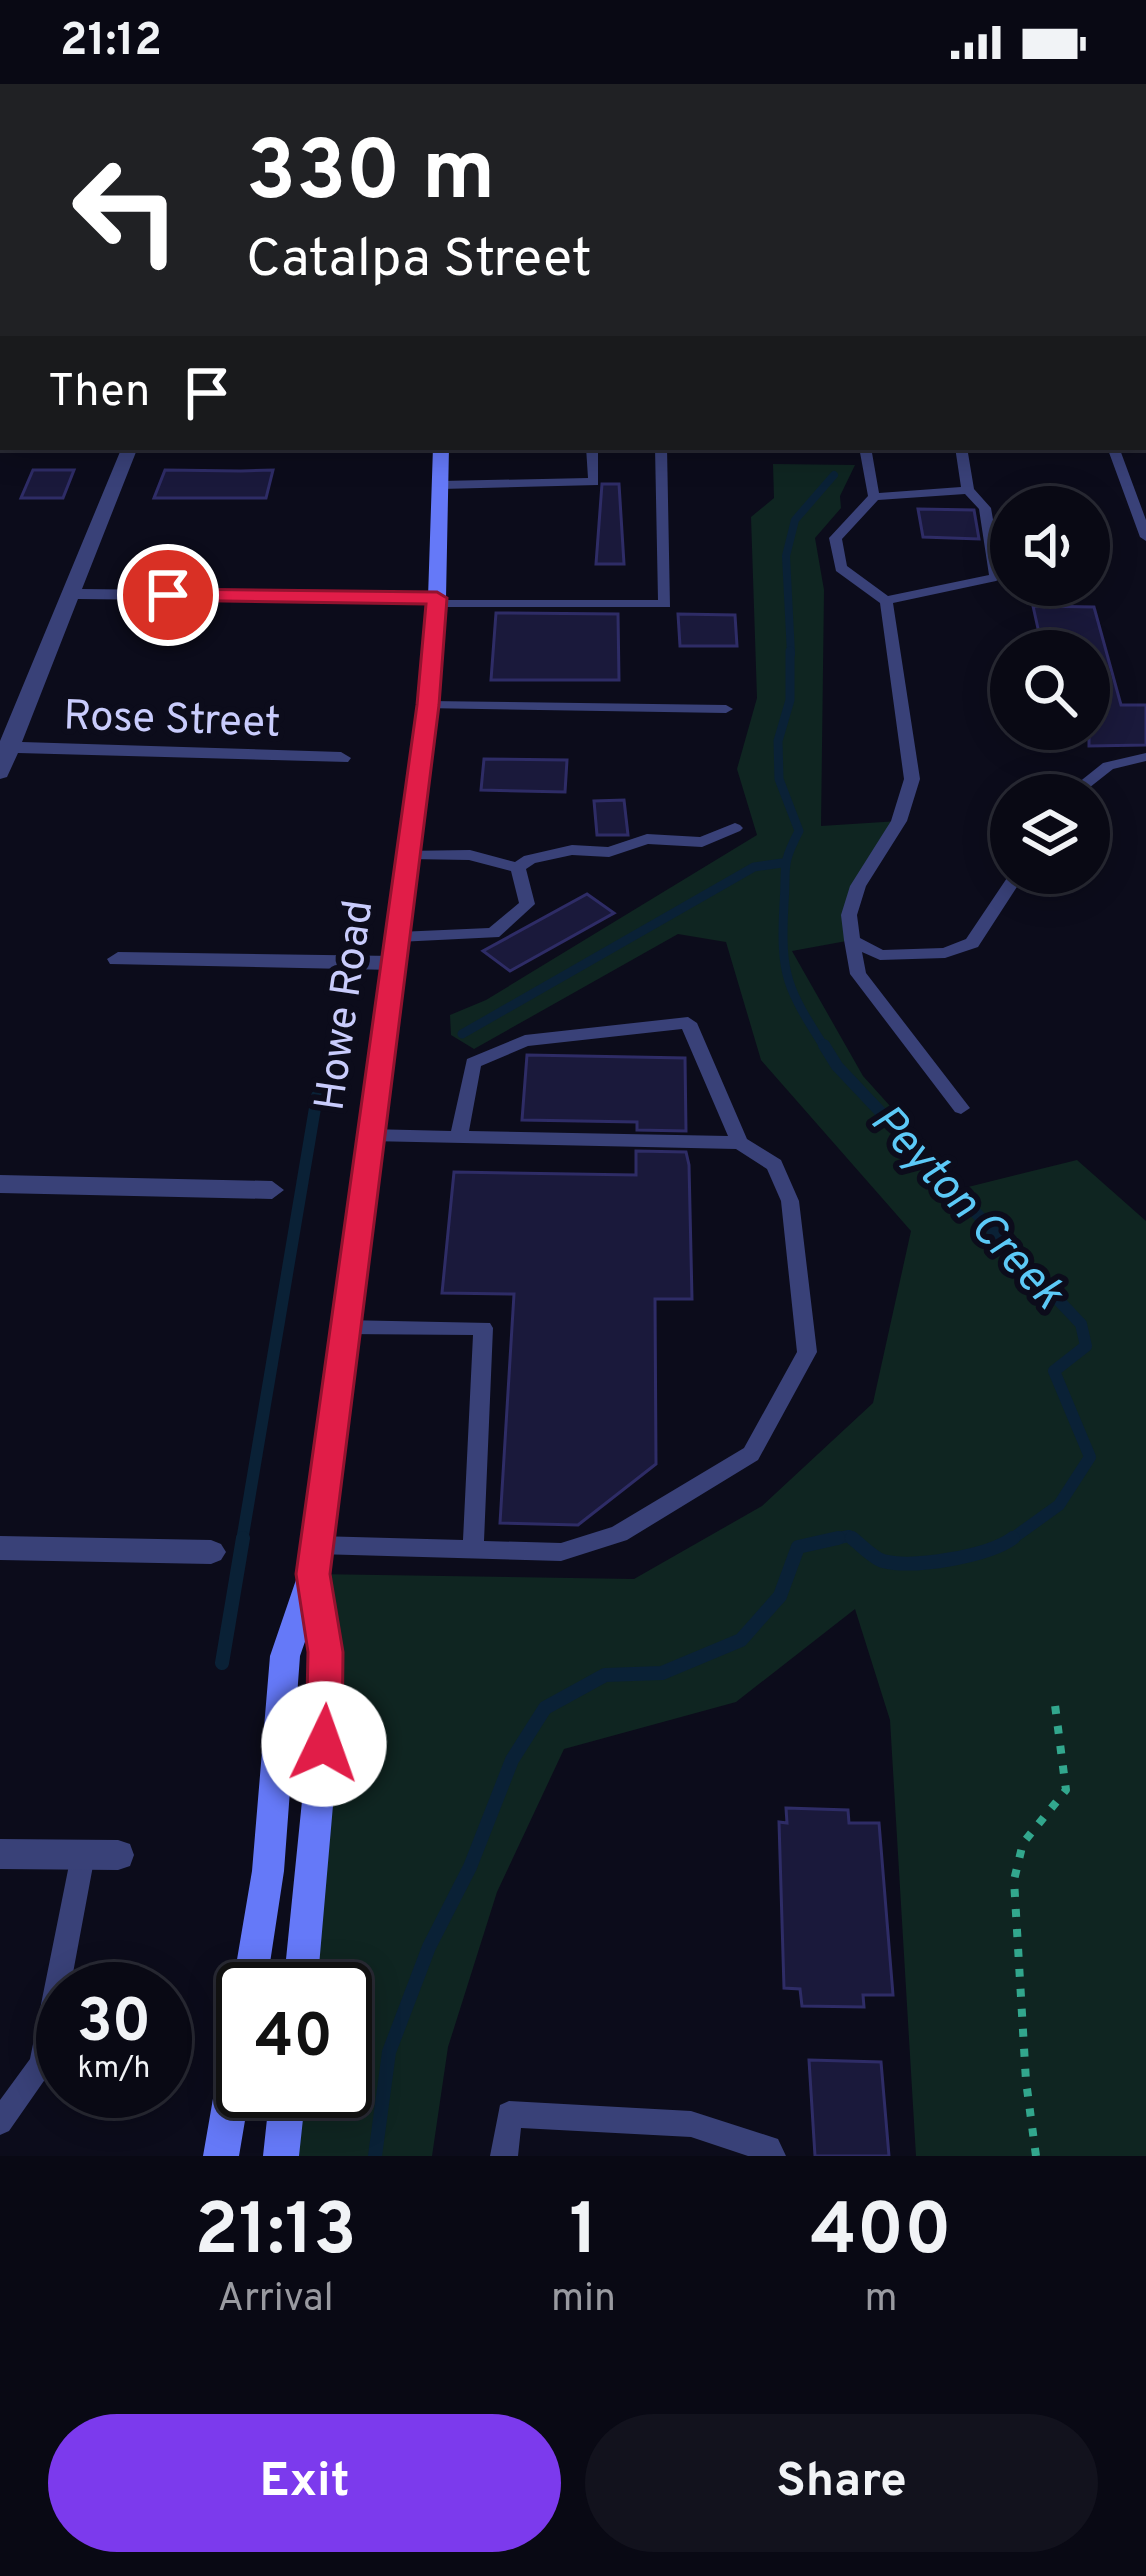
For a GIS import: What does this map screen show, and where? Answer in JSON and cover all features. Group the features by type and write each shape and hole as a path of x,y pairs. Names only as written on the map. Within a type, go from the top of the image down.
{"street":[{"path":"0,773 6,747 129,450"},
{"name":"Howe Road","path":"253,1962 268,1871 285,1656 315,1560 428,705 441,450"},
{"path":"73,594 436,601"},
{"name":"Rose Street","path":"6,747 341,758"},
{"path":"118,959 394,963"},
{"path":"0,1184 272,1190"},
{"path":"0,1548 211,1552"},
{"name":"Howe Road","path":"303,1962 327,1702 315,1560"},
{"path":"0,1854 118,1856"},
{"path":"221,2156 227,2118"},
{"path":"281,2156 285,2118"}],"lane":[{"path":"441,485 594,482 592,450"},
{"path":"436,601 665,604 661,450"},
{"path":"866,450 874,496"},
{"path":"886,602 997,577 985,508 968,490 961,450"},
{"path":"1114,450 1146,537"},
{"path":"961,1108 858,974 849,915 858,886 899,821 912,779 886,602 841,568 835,538 874,496 968,490"},
{"path":"428,705 726,710"},
{"path":"1098,774 1108,766 1146,757"},
{"path":"518,868 530,859 572,850 609,852 647,839 702,842 735,828"},
{"path":"409,854 470,855 518,868"},
{"path":"398,937 493,933 527,904 518,868"},
{"path":"852,940 880,955 945,953 972,943 1004,894"},
{"path":"459,1137 472,1063 525,1041 688,1023 740,1144"},
{"path":"315,1560 472,1549 561,1552 619,1534 751,1454 807,1352 790,1201 774,1165 740,1144 369,1135"},
{"path":"343,1327 483,1328 472,1549"},
{"path":"0,2122 42,2066 83,1855"},
{"path":"504,2156 509,2114 691,2124 768,2150 772,2156"}],"path":[{"path":"1036,2156 1026,2081 1014,1880 1023,1844 1066,1790 1054,1705"}],"green space":[{"path":"773,464 855,465 840,496 841,508 815,538 824,590 821,826 899,821 858,886 852,940 792,951 863,1076 964,1188 1077,1160 1146,1221 1146,2156 916,2156 890,1720 855,1609 736,1702 564,1749 497,1892 448,2047 432,2156 281,2156 285,2118 372,2118 372,1962 303,1962 313,1868 313,1574 634,1579 762,1506 873,1403 911,1231 761,1060 726,942 678,934 474,1049 451,1035 450,1015 486,1000 757,835 737,769 757,698 751,517 774,498"}],"building":[{"path":"33,470 74,470 63,498 21,498"},
{"path":"165,470 273,470 266,498 154,498"},
{"path":"602,484 619,484 624,564 596,564"},
{"path":"918,509 974,510 979,539 923,537"},
{"path":"1033,606 1094,607 1100,630 1038,630"},
{"path":"496,613 618,614 619,680 491,680"},
{"path":"678,614 735,615 737,646 680,646"},
{"path":"1110,665 1121,705 1146,705 1146,745 1110,746"},
{"path":"484,759 567,760 565,792 481,790"},
{"path":"624,800 628,835 597,835 594,801"},
{"path":"587,894 614,913 510,971 483,951"},
{"path":"527,1055 685,1058 686,1131 637,1130 637,1122 522,1120"},
{"path":"636,1151 686,1152 689,1165 692,1299 655,1299 656,1464 578,1525 500,1523 514,1294 442,1293 454,1172 636,1175"},
{"path":"786,1808 848,1810 849,1823 879,1823 893,1995 863,1995 864,2007 802,2006 800,1989 784,1988 779,1822 787,1823"},
{"path":"809,2060 881,2062 889,2156 815,2156"}],"waterway":[{"name":"Peyton Creek","path":"791,654 786,556 795,520 834,475"},
{"name":"Peyton Creek","path":"790,651 790,700 778,741 779,779 799,831 786,867 783,948 794,995 825,1048"},
{"path":"462,1034 754,867 782,863"},
{"name":"Peyton Creek","path":"824,1045 837,1066 1081,1324 1086,1346 1054,1371 1090,1457 1059,1505 1009,1541"},
{"path":"242,1541 317,1096"},
{"name":"Peyton Creek","path":"830,1540 849,1536 854,1540"},
{"path":"222,1663 243,1538"},
{"name":"Peyton Creek","path":"830,1540 838,1538"},
{"name":"Peyton Creek","path":"854,1540 879,1559 913,1563 969,1555 1013,1538"},
{"name":"Peyton Creek","path":"375,2156 389,2052 429,1947 470,1867 512,1760 545,1708 605,1675 662,1673 741,1640 780,1596 798,1547 830,1540"},
{"name":"Peyton Creek","path":"824,1541 830,1540"}],"route":[{"path":"168,595 437,598 428,705 313,1574 326,1652 324,1744"}]}
